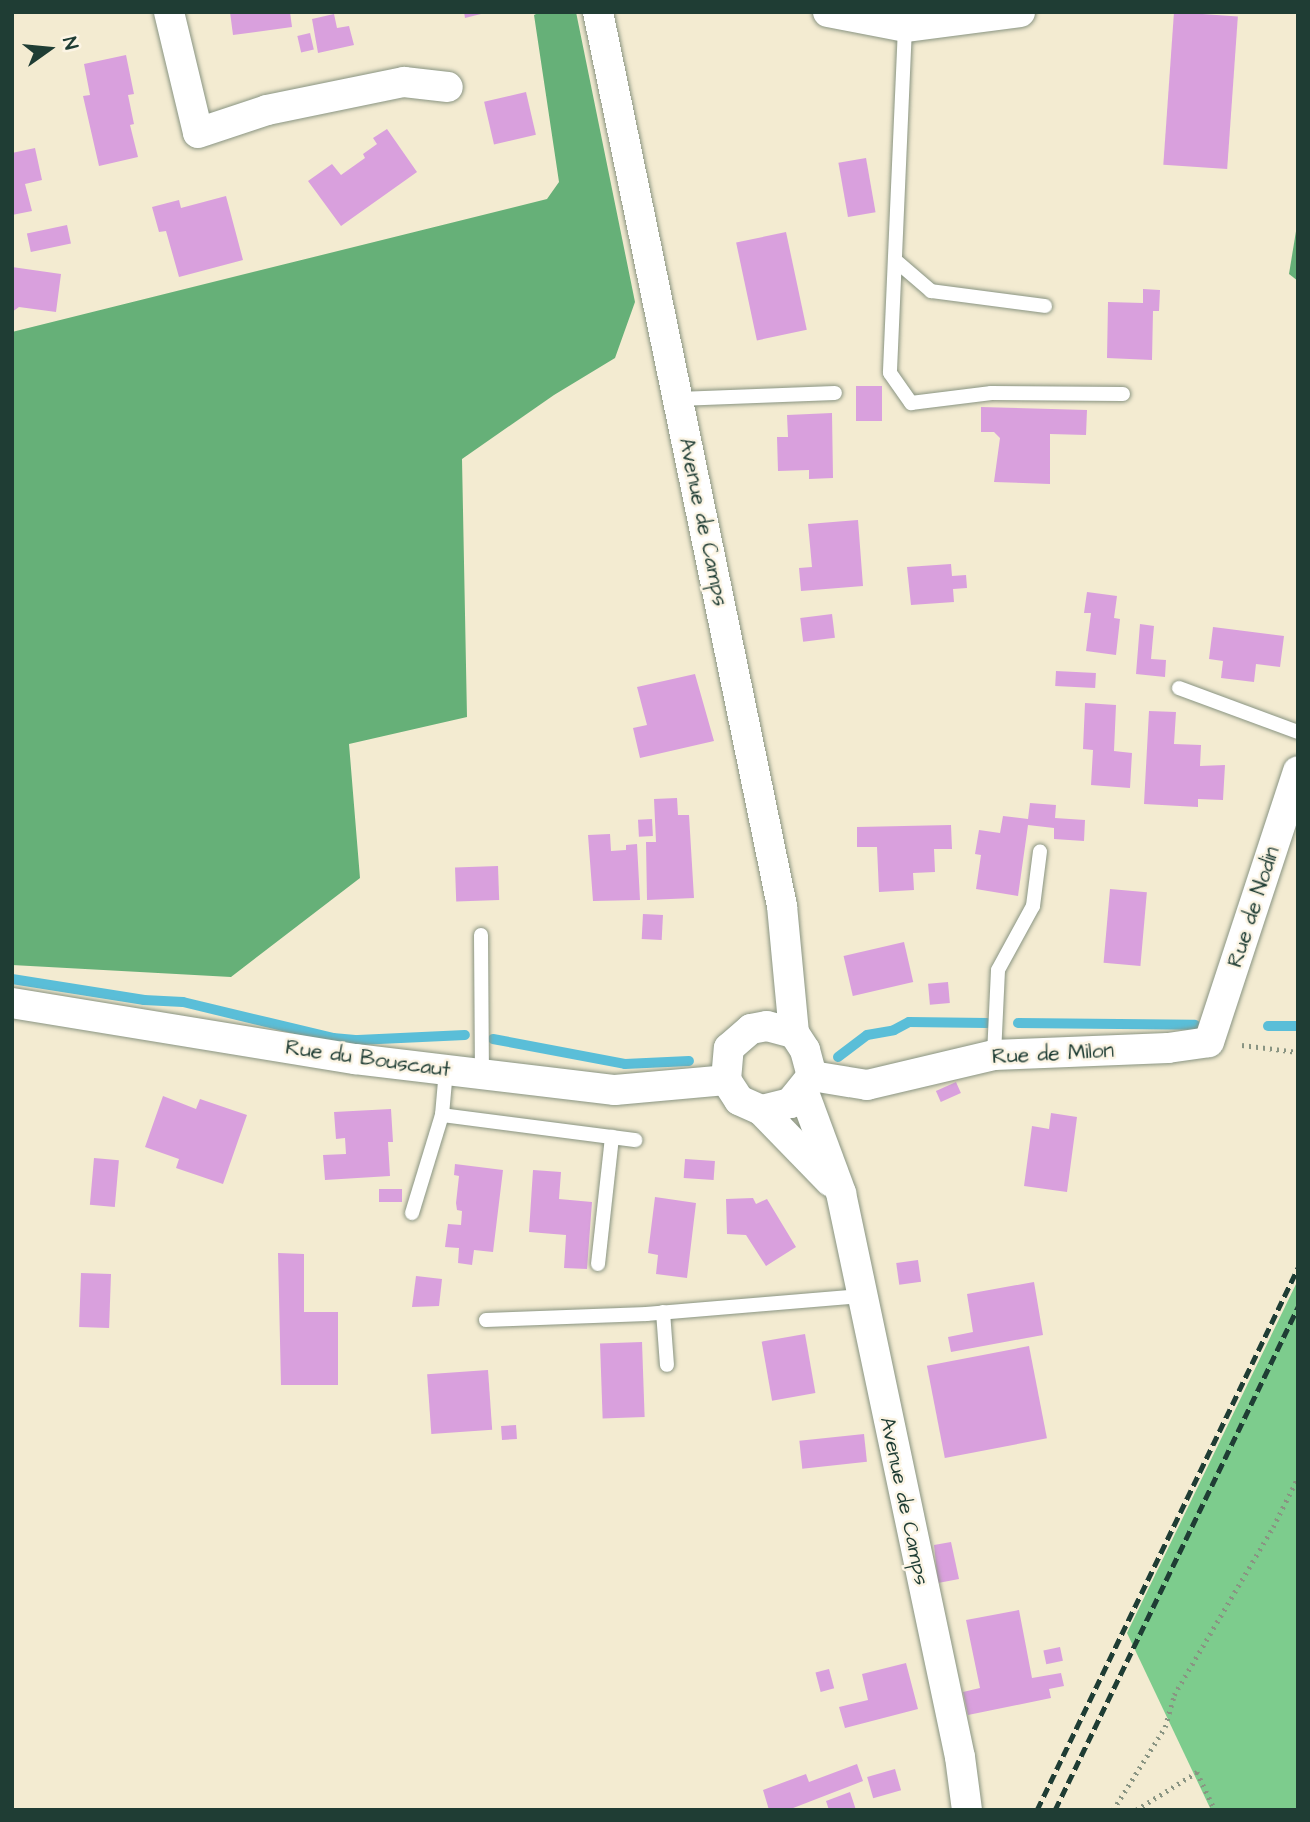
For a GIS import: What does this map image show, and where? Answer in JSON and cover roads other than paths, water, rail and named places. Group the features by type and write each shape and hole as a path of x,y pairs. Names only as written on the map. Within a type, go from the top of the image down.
{"street":[{"path":"169,12 198,133 267,110 404,82 447,87"},
{"name":"Avenue de Camps","path":"598,12 782,906 794,1033"},
{"path":"828,12 905,27 1020,12"},
{"name":"Rue de Nodin","path":"1209,1042 1298,771"},
{"name":"Rue du Bouscaut","path":"12,1003 341,1056 615,1090 726,1080"},
{"path":"761,1110 790,1103 807,1083 805,1050 794,1033 767,1026 751,1029 729,1048 726,1080 739,1100 761,1110 841,1193"},
{"name":"Rue de Milon","path":"807,1083 867,1084 994,1055 1168,1048 1209,1042"},
{"name":"Avenue de Camps","path":"807,1083 841,1193 960,1757 967,1810"}],"lane":[{"path":"905,27 890,373 911,403 991,393 1123,394"},
{"path":"895,260 931,291 1045,306"},
{"path":"678,399 835,393"},
{"path":"1179,688 1298,732"},
{"path":"994,1055 998,970 1033,906 1040,851"},
{"path":"481,934 482,1074"},
{"path":"412,1213 442,1115 446,1070"},
{"path":"442,1115 635,1140"},
{"path":"598,1264 612,1137"},
{"path":"486,1320 663,1312 863,1296"},
{"path":"663,1312 667,1365"}],"waterway":[{"path":"12,979 144,1000 183,1002 333,1038 358,1040 465,1035"},
{"path":"838,1057 867,1035 894,1030 909,1022 987,1023"},
{"path":"1018,1023 1195,1025"},
{"path":"1268,1026 1298,1026"},
{"path":"493,1039 625,1064 689,1061"}],"railway":[{"path":"1037,1810 1298,1268"},
{"path":"1055,1810 1298,1307"}]}
